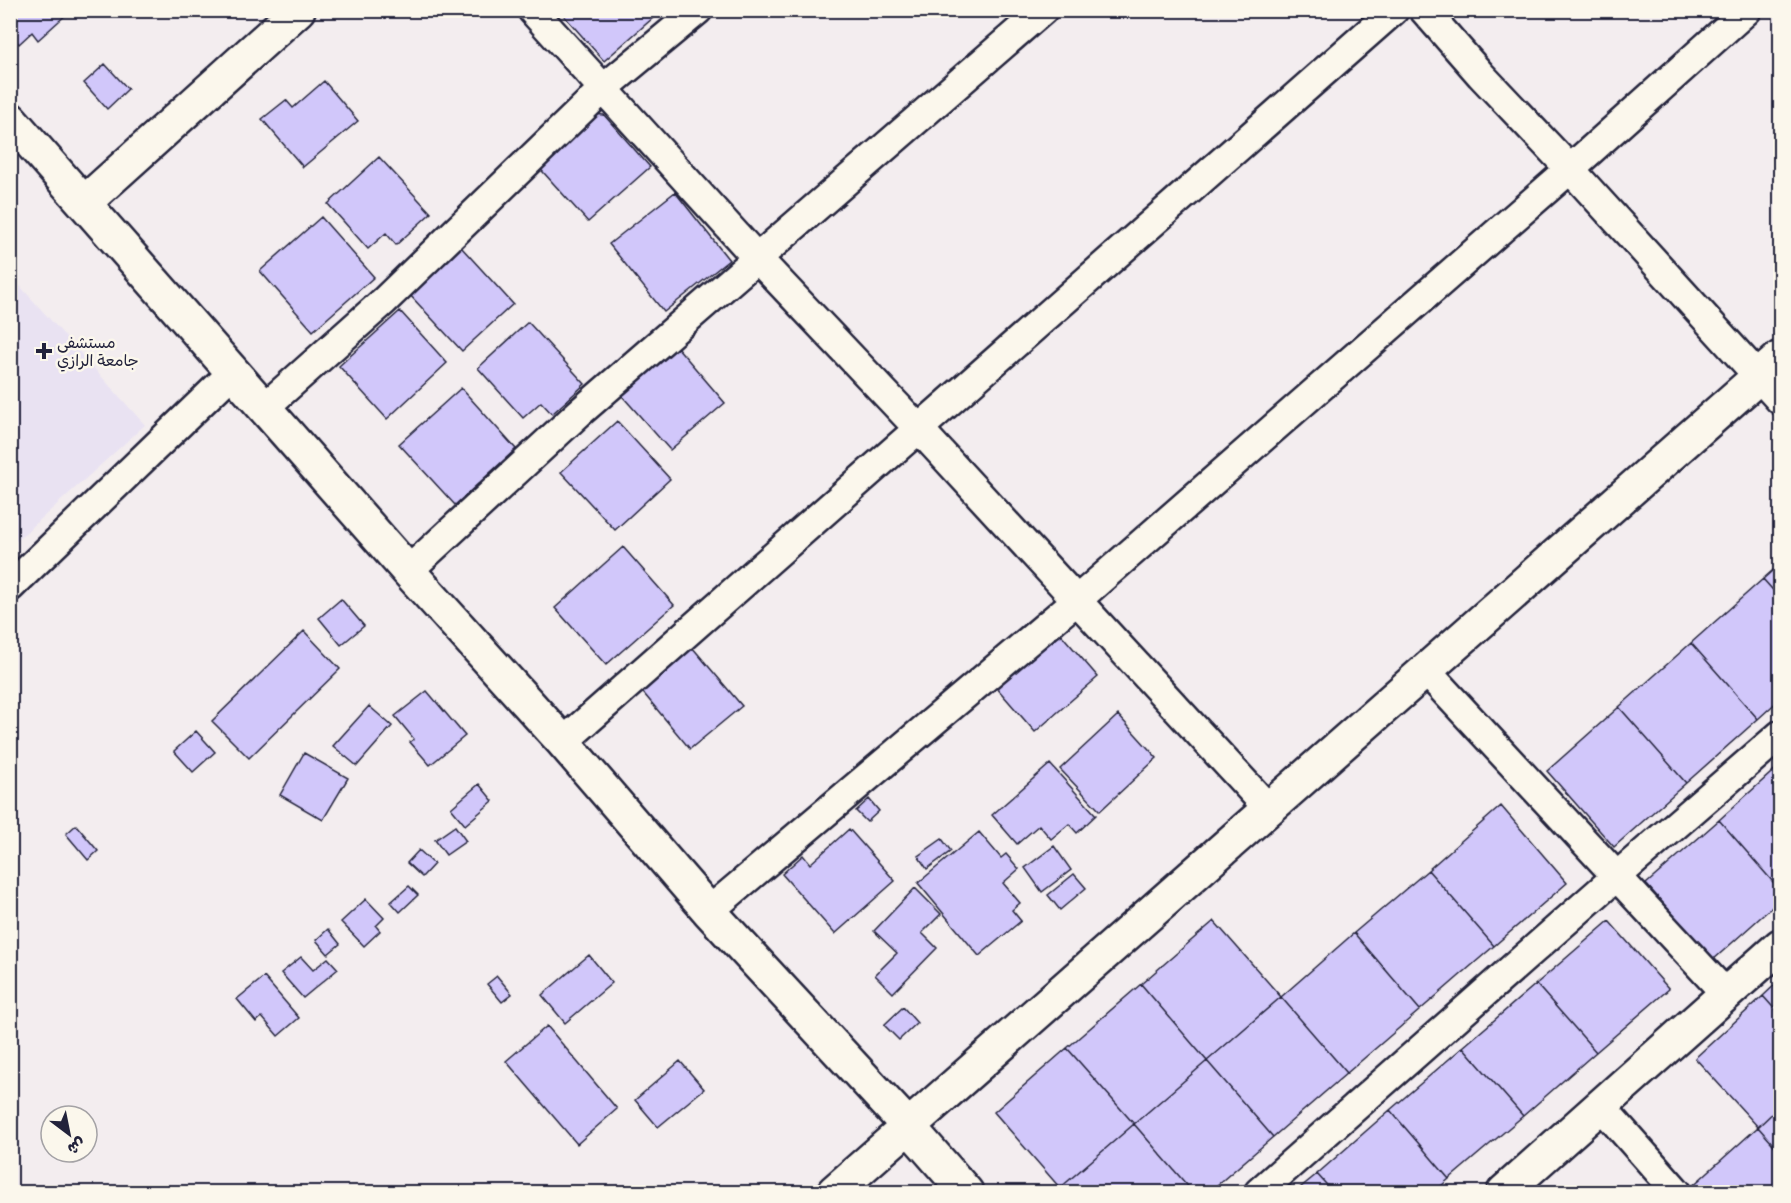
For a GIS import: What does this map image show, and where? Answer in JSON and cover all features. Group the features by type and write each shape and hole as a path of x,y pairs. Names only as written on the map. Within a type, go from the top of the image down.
{"street":[{"path":"84,203 298,10"},
{"path":"532,10 757,258 919,429 1269,809"},
{"path":"265,407 384,301 604,88 698,10"},
{"path":"408,571 579,413 1042,10"},
{"path":"563,742 1394,10"},
{"path":"834,1192 1426,671 1773,378 1570,169 1424,10"},
{"path":"709,911 1077,600 1570,169 1746,10"},
{"path":"10,119 408,571 563,742 709,911 909,1126 966,1192"},
{"path":"10,587 233,372"},
{"path":"1426,671 1726,994"},
{"path":"1259,1192 1780,735"},
{"path":"1504,1192 1780,946"},
{"path":"1600,1105 1677,1192"}],"shaded area":[{"name":"مستشفى جامعة الرازي","path":"11,276 145,425 10,546"}],"building":[{"path":"14,10 66,10 68,13 38,40 32,32 19,44 10,34 10,14"},
{"path":"559,10 662,10 604,61"},
{"path":"105,64 128,89 107,109 84,83"},
{"path":"324,81 358,121 303,167 262,119 286,100 293,108"},
{"path":"591,114 604,115 650,167 588,222 535,163"},
{"path":"379,157 431,213 396,245 386,233 368,249 328,204"},
{"path":"675,192 729,260 664,312 609,244"},
{"path":"321,217 374,277 313,331 260,271"},
{"path":"461,247 513,304 462,351 409,294"},
{"path":"400,311 447,363 387,419 339,366"},
{"path":"528,322 585,384 552,414 541,402 523,418 478,368"},
{"path":"671,340 725,403 670,450 616,389"},
{"path":"461,388 516,449 455,505 399,444"},
{"path":"617,421 670,479 615,530 561,472"},
{"path":"623,547 674,605 606,665 555,608"},
{"path":"1780,564 1780,598 1763,579"},
{"path":"1763,579 1780,598 1780,699 1758,719 1691,643"},
{"path":"341,599 364,626 341,645 319,618"},
{"path":"304,631 340,669 249,758 212,721"},
{"path":"1059,632 1098,677 1035,732 996,687"},
{"path":"1691,643 1758,719 1686,783 1619,707"},
{"path":"692,647 742,706 690,749 640,689"},
{"path":"427,691 465,736 430,765 410,742 414,739 395,716"},
{"path":"369,706 392,726 357,766 333,746"},
{"path":"1619,707 1686,783 1614,847 1547,771"},
{"path":"1118,715 1157,758 1100,811 1060,769"},
{"path":"196,731 215,752 193,772 174,751"},
{"path":"304,753 348,778 323,820 280,795"},
{"path":"1050,764 1096,815 1077,833 1069,824 1051,839 1039,825 1017,844 992,815"},
{"path":"1780,765 1780,890 1719,820"},
{"path":"479,784 493,801 465,825 451,808"},
{"path":"869,799 879,811 867,822 856,811"},
{"path":"1501,806 1567,883 1494,946 1428,870"},
{"path":"1719,820 1780,890 1780,900 1713,960 1646,884"},
{"path":"76,825 98,851 88,860 66,834"},
{"path":"455,826 466,841 446,855 435,840"},
{"path":"849,829 895,881 835,934 782,874 803,855 810,864"},
{"path":"979,832 1001,858 1006,854 1019,869 1003,883 1020,903 1012,910 1021,921 979,956 918,883"},
{"path":"942,839 951,851 927,869 918,856"},
{"path":"1054,846 1071,870 1042,892 1025,868"},
{"path":"419,850 434,864 422,877 407,863"},
{"path":"1428,870 1494,946 1420,1010 1354,933"},
{"path":"1074,874 1086,888 1060,910 1048,895"},
{"path":"409,886 418,895 400,912 391,902"},
{"path":"915,888 941,914 922,933 937,948 893,993 875,975 897,953 874,931"},
{"path":"366,899 384,918 376,926 380,931 364,946 341,922"},
{"path":"1214,921 1281,997 1207,1061 1141,984"},
{"path":"1609,921 1669,989 1596,1052 1536,984"},
{"path":"328,929 340,944 328,954 316,940"},
{"path":"1354,933 1420,1010 1347,1073 1281,997"},
{"path":"589,955 612,983 565,1023 542,995"},
{"path":"301,957 313,970 328,958 338,969 303,998 281,973"},
{"path":"497,976 512,994 502,1002 487,984"},
{"path":"264,977 299,1018 278,1036 262,1017 256,1022 237,999"},
{"path":"1780,980 1780,1015 1763,996"},
{"path":"1141,984 1207,1061 1134,1124 1067,1048"},
{"path":"1536,984 1596,1052 1523,1116 1463,1047"},
{"path":"1763,996 1780,1015 1780,1106 1758,1127 1695,1058"},
{"path":"1281,997 1347,1073 1273,1137 1207,1061"},
{"path":"903,1007 917,1023 899,1040 884,1025"},
{"path":"547,1026 617,1109 577,1144 506,1061"},
{"path":"1463,1047 1523,1116 1449,1179 1390,1110"},
{"path":"1067,1048 1134,1124 1060,1188 994,1112"},
{"path":"680,1061 704,1089 658,1127 635,1100"},
{"path":"1207,1061 1273,1137 1209,1192 1193,1192 1134,1124"},
{"path":"1780,1106 1780,1152 1758,1127"},
{"path":"1390,1110 1449,1179 1434,1192 1333,1192 1317,1174"},
{"path":"1134,1124 1193,1192 1064,1192 1060,1188"},
{"path":"1758,1127 1780,1152 1780,1192 1692,1192 1689,1189"},
{"path":"1317,1174 1333,1192 1295,1192"}],"place":[{"name":"مستشفى جامعة الرازي","path":"44,351"}]}
